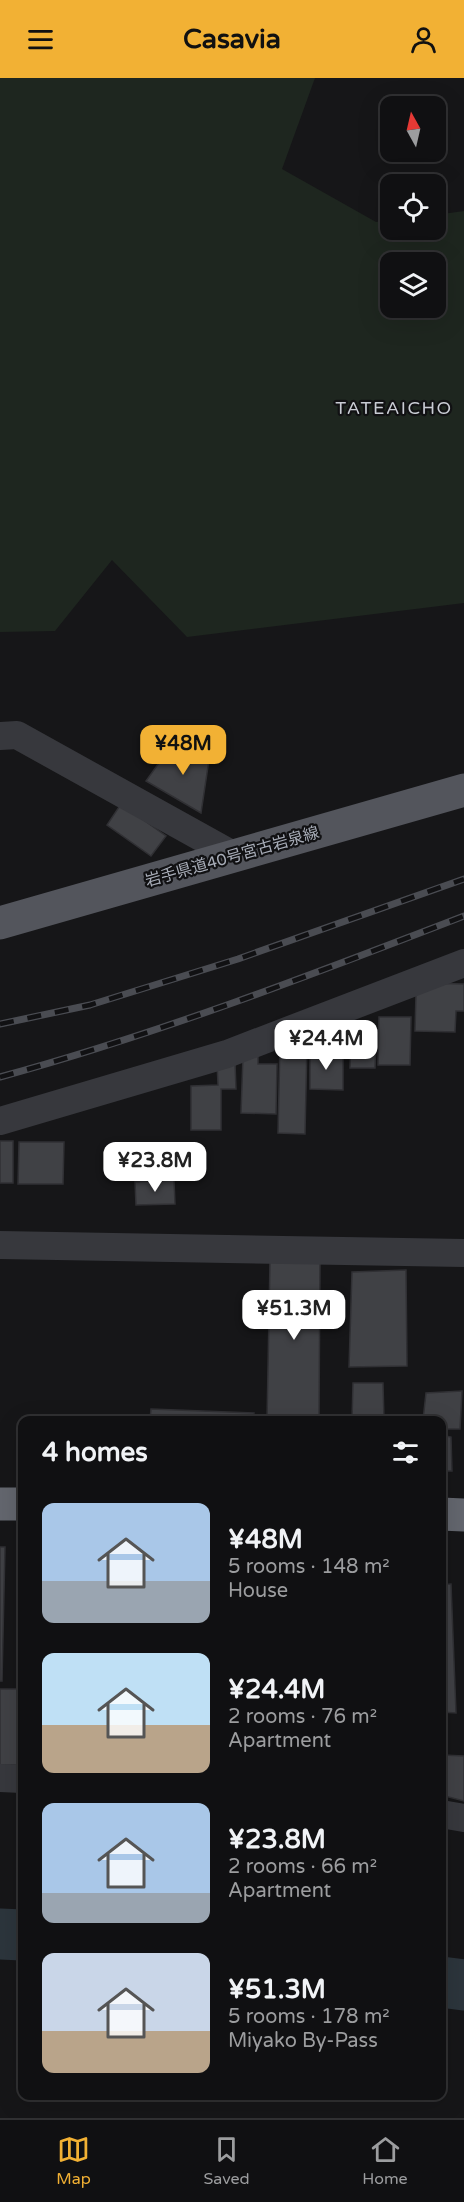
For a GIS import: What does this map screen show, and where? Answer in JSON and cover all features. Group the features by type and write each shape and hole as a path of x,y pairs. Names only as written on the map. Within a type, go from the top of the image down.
{"highway":[{"path":"0,1504 18,1504"},
{"path":"446,1514 464,1515"}],"main road":[{"name":"岩手県道40号宮古岩泉線","path":"0,923 464,790"}],"street":[{"path":"0,736 17,735 233,855"},
{"path":"0,1121 227,1054 464,963"},
{"path":"0,1245 464,1253"},
{"path":"0,1778 18,1779"},
{"path":"446,1815 464,1818"}],"shaded area":[{"path":"0,78 315,78 282,169 376,222 380,221 380,240 446,240 446,213 464,211 464,603 187,637 112,560 55,631 0,632"}],"building":[{"path":"171,746 210,753 201,813 146,781"},
{"path":"121,804 166,836 151,856 107,825"},
{"path":"424,983 464,984 464,1011 456,1011 455,1032 415,1031 416,993"},
{"path":"379,1017 411,1017 410,1065 378,1065"},
{"path":"351,1034 376,1035 375,1068 350,1068"},
{"path":"280,1044 307,1044 305,1134 278,1133"},
{"path":"310,1052 343,1053 343,1090 310,1089"},
{"path":"243,1056 258,1056 258,1064 277,1064 276,1114 241,1113"},
{"path":"217,1063 235,1063 236,1089 221,1089 221,1130 191,1130 191,1086 218,1085"},
{"path":"0,1141 13,1141 13,1183 0,1183"},
{"path":"19,1142 64,1142 63,1184 18,1184"},
{"path":"174,1180 175,1204 136,1205 135,1182"},
{"path":"270,1261 320,1262 319,1416 267,1416"},
{"path":"406,1270 407,1366 349,1367 352,1272"},
{"path":"353,1383 383,1383 384,1416 352,1416"},
{"path":"462,1391 460,1429 446,1429 446,1416 423,1416 426,1393"},
{"path":"151,1409 254,1413 254,1416 150,1416"},
{"path":"446,1436 451,1437 452,1471 446,1471"},
{"path":"0,1547 5,1547 2,1681 0,1681"},
{"path":"446,1584 451,1584 456,1713 446,1712"},
{"path":"0,1689 18,1689 18,1765 0,1765"},
{"path":"446,1755 464,1756 464,1801 446,1796"}],"waterway":[{"path":"0,1934 18,1935"},
{"path":"446,1983 464,1985"}],"railway":[{"path":"0,1024 90,1005 238,959 464,879"},
{"path":"0,1077 176,1023 292,982 464,916"}],"district":[{"name":"TATEAICHO","path":"394,408"}]}
